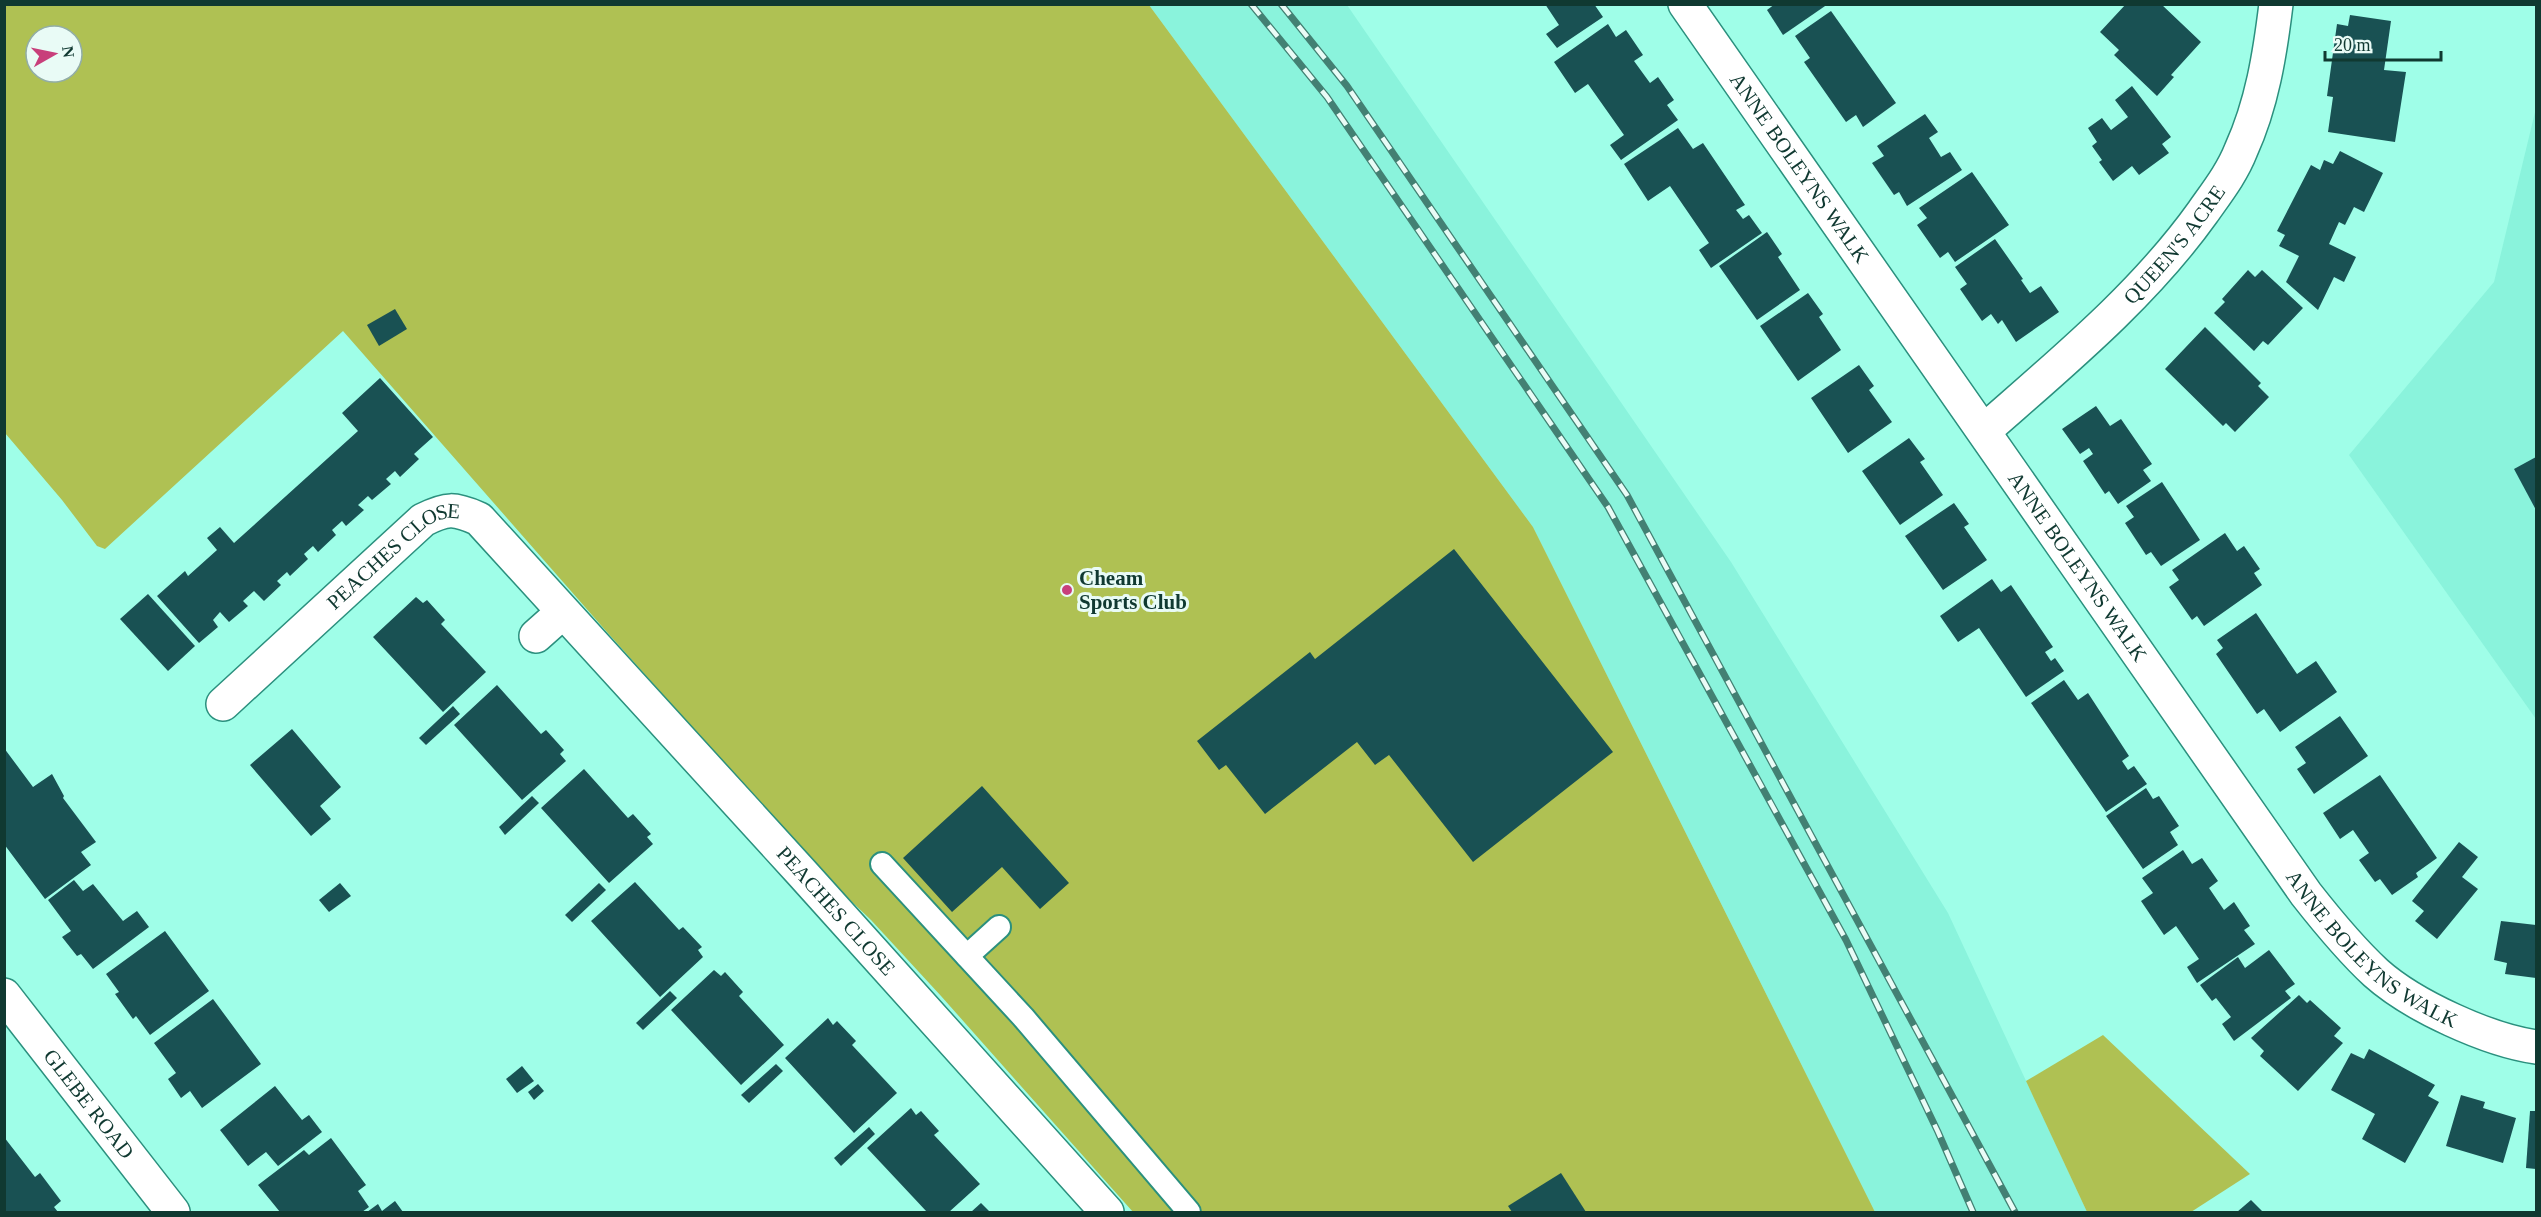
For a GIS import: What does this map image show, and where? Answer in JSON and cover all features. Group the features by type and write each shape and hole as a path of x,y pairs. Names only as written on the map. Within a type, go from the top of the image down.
{"street":[{"name":"ANNE BOLEYNS WALK","path":"1685,4 2306,894 2338,934 2378,974 2425,1006 2475,1029 2536,1047"},
{"name":"QUEEN'S ACRE","path":"1984,431 2086,341 2144,284 2184,238 2225,181 2241,151 2258,106 2271,44 2276,4"},
{"name":"PEACHES CLOSE","path":"223,704 423,520 444,509 463,512 478,519 834,908 1107,1212"},
{"path":"536,636 563,612"},
{"name":"GLEBE ROAD","path":"4,995 173,1212"}],"lane":[{"path":"882,864 1023,1017 1189,1212"},
{"path":"967,956 999,927"}],"shaded area":[{"name":"Cheam Sports Club","path":"4,5 1149,5 1533,527 1875,1212 1133,1212 941,996 871,920 829,880 606,631 343,331 105,549 97,546 62,500 5,433"},
{"path":"1149,5 1347,5 1731,562 1948,913 2087,1212 1875,1212 1533,527"},
{"path":"2536,108 2536,719 2349,455 2494,282"},
{"path":"2103,1035 2250,1174 2191,1212 2087,1212 2026,1081"}],"building":[{"path":"1545,4 1594,4 1603,17 1557,48 1546,34 1559,25"},
{"path":"1775,4 1828,4 1783,35 1767,10"},
{"path":"2126,4 2161,4 2201,42 2171,75 2174,77 2157,96 2114,55 2119,50 2100,32"},
{"path":"1831,11 1896,103 1863,127 1856,115 1846,122 1804,62 1810,58 1795,36"},
{"path":"2350,15 2391,21 2384,70 2406,72 2395,142 2328,132 2333,97 2327,96 2337,24 2348,26"},
{"path":"1608,24 1616,37 1626,30 1643,55 1634,61 1650,83 1658,77 1674,100 1667,105 1678,120 1621,160 1610,145 1624,135 1588,84 1575,93 1554,62"},
{"path":"2132,86 2171,137 2162,144 2169,153 2139,175 2132,166 2113,181 2099,162 2102,160 2092,146 2097,142 2088,128 2102,118 2111,130 2128,117 2115,100"},
{"path":"1925,114 1938,132 1929,138 1941,157 1950,152 1962,170 1907,206 1899,192 1894,195 1872,163 1884,156 1877,146"},
{"path":"1678,128 1693,149 1703,143 1745,205 1736,210 1743,219 1749,215 1762,233 1711,268 1699,250 1709,243 1670,186 1648,201 1624,164"},
{"path":"2340,151 2383,173 2364,212 2354,207 2345,225 2339,222 2329,244 2356,257 2344,282 2334,277 2318,310 2286,282 2299,256 2279,246 2285,235 2277,231 2311,165 2320,170 2324,160 2333,164"},
{"path":"1972,172 2009,225 1955,262 1948,252 1940,258 1917,225 1927,218 1919,208"},
{"path":"1767,232 1782,254 1778,257 1800,290 1757,320 1719,266"},
{"path":"1995,239 2030,293 2041,286 2059,312 2016,342 2002,320 1998,324 1991,314 1982,321 1960,289 1967,284 1955,267"},
{"path":"2248,270 2255,277 2262,270 2303,308 2268,345 2263,341 2254,351 2214,313 2225,302 2222,299"},
{"path":"1808,293 1823,314 1819,317 1841,350 1798,381 1760,326"},
{"path":"395,309 407,329 379,346 367,325"},
{"path":"2205,327 2261,383 2258,386 2269,397 2235,432 2226,423 2223,426 2165,369"},
{"path":"1859,365 1874,386 1869,390 1892,422 1848,453 1811,398"},
{"path":"380,378 433,437 414,454 419,459 400,477 395,471 386,479 391,484 372,500 368,496 358,505 364,510 346,526 342,521 332,530 336,535 318,552 313,546 304,554 308,559 290,576 287,572 277,581 281,585 264,601 254,591 243,601 248,606 229,622 220,612 213,620 218,627 199,643 157,596 185,571 188,576 217,550 207,538 220,527 234,543 358,431 342,413"},
{"path":"2096,406 2110,426 2121,419 2152,464 2143,470 2151,481 2118,504 2109,491 2105,494 2083,461 2093,454 2089,448 2080,454 2062,429"},
{"path":"1909,438 1925,459 1920,462 1943,495 1900,525 1862,471"},
{"path":"2536,457 2536,510 2514,469"},
{"path":"2162,482 2200,540 2161,566 2151,552 2146,555 2125,523 2134,517 2126,506"},
{"path":"1954,503 1969,524 1964,527 1987,560 1943,590 1905,536"},
{"path":"2225,533 2237,551 2244,546 2260,569 2254,573 2262,585 2204,626 2197,616 2192,620 2169,587 2179,580 2172,570"},
{"path":"1454,549 1613,752 1473,862 1389,755 1375,765 1357,742 1265,814 1226,765 1219,770 1197,741 1310,652 1315,659"},
{"path":"1992,579 2001,592 2011,585 2053,647 2045,652 2051,661 2055,658 2064,671 2026,697 1979,628 1958,642 1940,616"},
{"path":"148,594 195,646 168,671 120,619"},
{"path":"416,597 423,603 427,600 445,620 441,624 486,672 443,712 373,637"},
{"path":"2256,613 2297,674 2316,661 2337,692 2280,732 2264,709 2257,714 2216,654 2223,648 2217,640"},
{"path":"2064,680 2078,700 2088,693 2129,756 2122,761 2128,770 2134,766 2147,784 2106,812 2031,703"},
{"path":"497,685 541,734 546,730 564,750 560,754 566,761 522,800 454,725"},
{"path":"453,706 460,714 426,745 419,738"},
{"path":"2340,716 2368,756 2314,794 2297,769 2306,763 2295,747"},
{"path":"292,729 341,787 320,806 331,819 311,836 250,765"},
{"path":"4,748 33,787 52,774 63,798 96,842 81,852 91,865 45,899 4,844"},
{"path":"584,769 628,818 633,814 651,834 647,837 653,844 609,883 541,808"},
{"path":"2380,775 2437,858 2416,873 2418,877 2392,895 2380,879 2375,882 2359,860 2369,853 2353,830 2340,839 2323,813"},
{"path":"982,786 1069,883 1040,909 1002,867 952,912 903,858"},
{"path":"2146,788 2153,799 2159,796 2179,826 2170,832 2178,845 2143,869 2106,816"},
{"path":"532,796 539,803 505,835 499,827"},
{"path":"2459,842 2478,857 2462,877 2478,889 2437,939 2415,921 2424,911 2412,901"},
{"path":"2183,850 2192,864 2202,858 2218,881 2209,888 2224,910 2234,902 2250,926 2244,930 2255,944 2197,983 2187,967 2199,959 2176,926 2164,935 2141,901 2153,893 2142,878"},
{"path":"74,880 83,891 93,884 123,921 137,911 149,927 93,969 81,954 77,956 62,937 71,931 48,900"},
{"path":"635,882 679,930 683,927 702,947 698,950 703,957 660,997 591,921"},
{"path":"340,883 351,896 329,912 319,900"},
{"path":"599,883 606,890 572,922 565,915"},
{"path":"2501,921 2536,925 2536,978 2505,974 2507,963 2494,960"},
{"path":"165,931 209,991 150,1035 136,1016 133,1019 115,994 119,992 106,974"},
{"path":"2269,950 2295,984 2285,991 2291,998 2234,1041 2222,1024 2231,1017 2216,998 2212,1001 2200,985 2238,957 2245,968"},
{"path":"714,970 721,976 725,972 743,992 739,996 784,1045 741,1085 671,1010"},
{"path":"670,991 677,998 643,1030 636,1023"},
{"path":"2299,995 2307,1003 2310,1000 2341,1028 2334,1036 2343,1043 2298,1091 2260,1056 2264,1051 2251,1038"},
{"path":"213,999 261,1064 202,1108 190,1091 181,1098 168,1079 176,1073 154,1043"},
{"path":"828,1018 833,1025 837,1021 856,1041 852,1045 897,1093 854,1133 785,1058"},
{"path":"2369,1049 2435,1085 2428,1096 2439,1102 2405,1163 2362,1139 2375,1114 2331,1090 2351,1053 2364,1059"},
{"path":"776,1064 783,1071 749,1103 741,1095"},
{"path":"522,1066 534,1081 517,1093 506,1079"},
{"path":"538,1084 544,1091 534,1100 528,1092"},
{"path":"275,1086 302,1120 309,1115 322,1132 278,1166 266,1152 248,1166 220,1130"},
{"path":"2461,1095 2485,1102 2483,1108 2516,1118 2503,1163 2446,1146"},
{"path":"911,1108 916,1115 921,1111 939,1131 934,1135 980,1184 949,1212 927,1212 867,1148"},
{"path":"2530,1111 2536,1111 2536,1169 2526,1168"},
{"path":"869,1127 875,1134 841,1166 834,1158"},
{"path":"4,1137 35,1177 40,1173 61,1201 54,1207 58,1212 4,1212"},
{"path":"331,1138 366,1185 358,1191 369,1207 362,1212 280,1212 258,1185 304,1150 309,1155"},
{"path":"1561,1173 1586,1212 1512,1212 1508,1206"},
{"path":"2251,1200 2263,1212 2237,1212"},
{"path":"395,1201 403,1212 367,1212 378,1204 382,1211"},
{"path":"981,1203 990,1212 971,1212"}],"railway":[{"path":"1251,4 1327,97 1608,507 1846,940 1938,1132 1973,1212"},
{"path":"1281,4 1347,86 1627,495 2015,1212"}],"place":[{"name":"Cheam Sports Club","path":"1067,590"}]}
